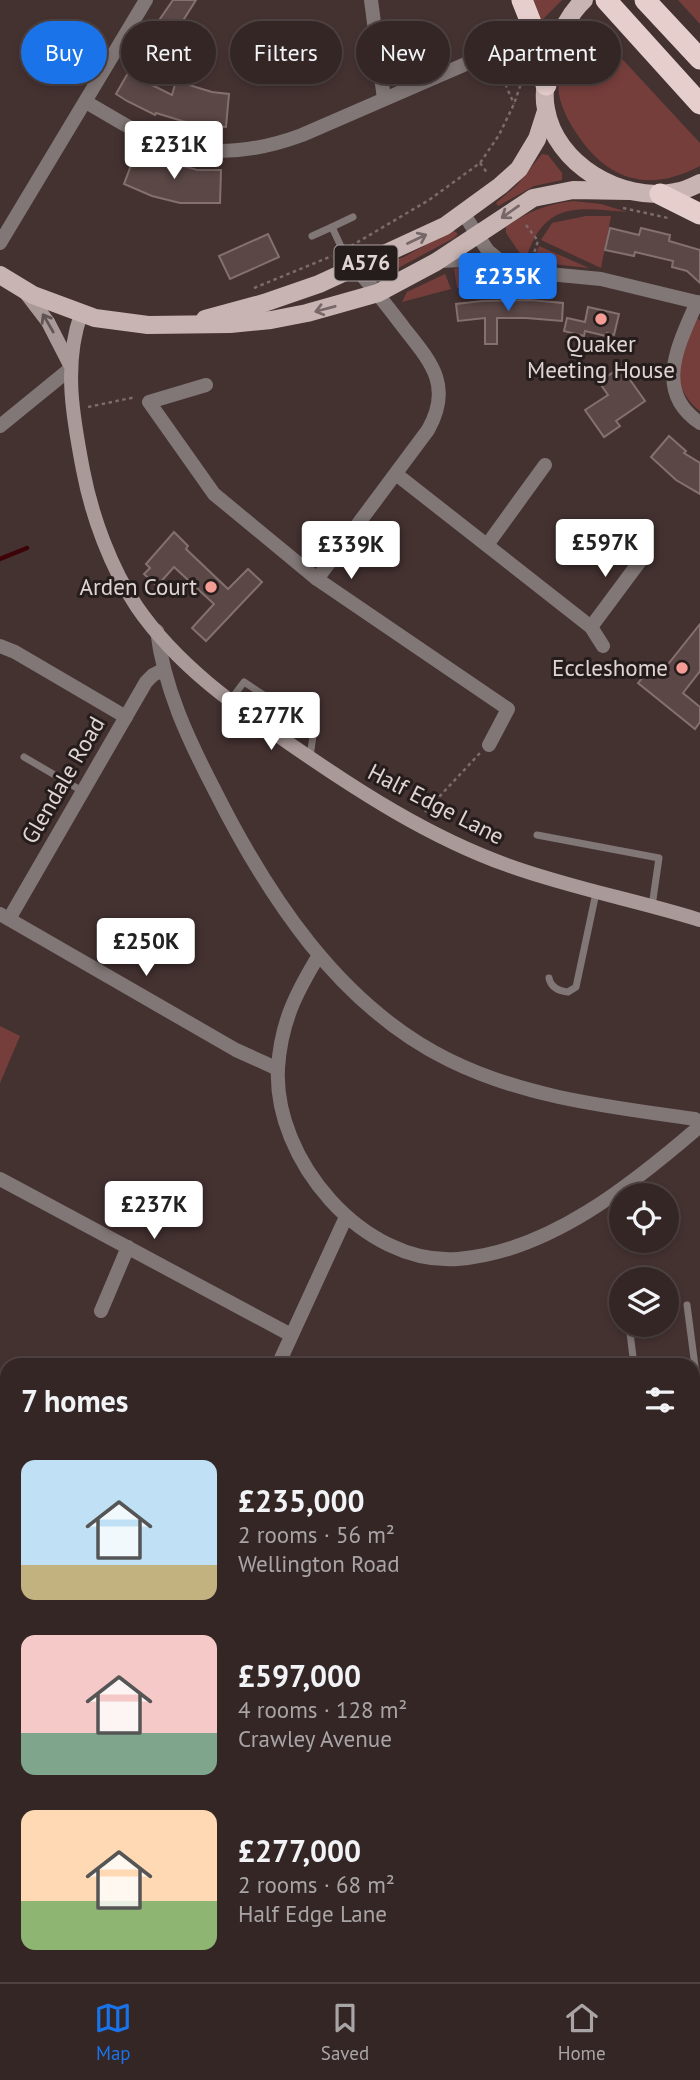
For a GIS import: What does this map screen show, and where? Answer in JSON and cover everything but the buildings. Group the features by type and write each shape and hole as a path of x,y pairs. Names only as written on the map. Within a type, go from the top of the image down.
{"highway":[{"path":"606,0 700,104"},
{"path":"645,0 700,59"},
{"path":"523,2 527,21"},
{"path":"660,194 700,214"}],"main road":[{"name":"A576","path":"190,323 274,300 355,268 445,226 519,169 537,139 546,111 549,65 561,34 580,4"},
{"name":"A576","path":"546,111 557,138 574,159 596,176 630,191"},
{"name":"A576","path":"0,275 45,300 81,314 148,325 230,324 271,320 378,293 436,262 520,204 548,194 573,190 660,194 700,183"},
{"path":"19,286 48,322 70,367"},
{"name":"Half Edge Lane","path":"81,314 72,341 70,367 73,411 86,484 104,540 130,595 156,631 197,674 229,702 359,792 451,841 504,864 568,886 700,920"}],"street":[{"path":"0,243 146,0"},
{"path":"371,0 384,99"},
{"path":"86,102 141,133 169,143 222,151 250,150 273,145 464,65"},
{"path":"463,214 493,257 509,268"},
{"path":"436,262 465,260 528,272 601,279 699,302 677,349 672,369 677,395 684,408 700,423"},
{"path":"317,579 433,421 439,400 433,366 427,356 355,268"},
{"path":"0,426 70,367"},
{"path":"206,385 149,402 214,494 317,579 509,709 489,745"},
{"path":"487,545 545,465"},
{"path":"396,474 590,626 603,646"},
{"path":"590,626 646,554"},
{"path":"156,631 163,670 174,704 229,820 281,904 319,955 348,986 396,1028 467,1069 538,1093 601,1106 695,1119 700,1125 638,1178 593,1209 536,1237 499,1251 457,1259 437,1259 418,1255 382,1241 346,1217 324,1193 302,1160 283,1106 278,1069 286,1018 293,1000 319,955"},
{"path":"0,646 15,652 126,717"},
{"name":"Glendale Road","path":"4,917 83,792 146,682 163,670"},
{"path":"4,917 236,1050 278,1069"},
{"path":"0,1178 291,1335"},
{"path":"281,1358 346,1217"},
{"path":"101,1311 128,1247"}],"lane":[{"path":"312,236 353,217"},
{"path":"332,227 343,251 355,268"},
{"path":"229,702 244,682 314,728 310,758"},
{"path":"24,757 83,792"},
{"path":"537,835 659,858 652,906"},
{"path":"549,978 553,987 559,991 568,992 576,987 596,893"},
{"path":"687,1306 693,1358"},
{"path":"630,1337 633,1358"}],"path":[{"path":"505,84 514,104"},
{"path":"245,292 343,251 429,200 480,163 499,135 520,84"},
{"path":"480,163 488,174"},
{"path":"526,225 538,241 528,272"},
{"path":"73,411 134,396 149,402"},
{"path":"416,822 466,766 489,745"}],"shaded area":[{"path":"533,0 562,0 542,20"},
{"path":"678,0 700,0 700,24"},
{"path":"621,58 700,143 700,166 665,179 648,180 618,173 591,152 579,137 559,94 558,84 621,84"},
{"path":"542,154 548,155 562,173 562,180 534,186 498,206 496,203 517,185"},
{"path":"573,201 601,204 627,212 594,209 566,212 543,225 527,256 519,252 506,233 506,227 538,210"},
{"path":"586,216 611,216 601,268 541,240 552,223"},
{"path":"453,230 458,234 454,238 387,274 383,264 404,257"},
{"path":"539,246 589,268 533,262"},
{"path":"463,265 482,272 482,286 457,288 454,269"},
{"path":"445,274 451,289 402,302 407,292"},
{"path":"695,318 700,320 700,411 682,389 677,368 681,350"},
{"path":"0,1026 20,1036 0,1083"}],"waterway":[{"path":"0,559 27,548"}],"place":[{"name":"Quaker Meeting House","path":"601,319"},
{"name":"Arden Court","path":"211,587"},
{"name":"Eccleshome","path":"682,668"}]}
